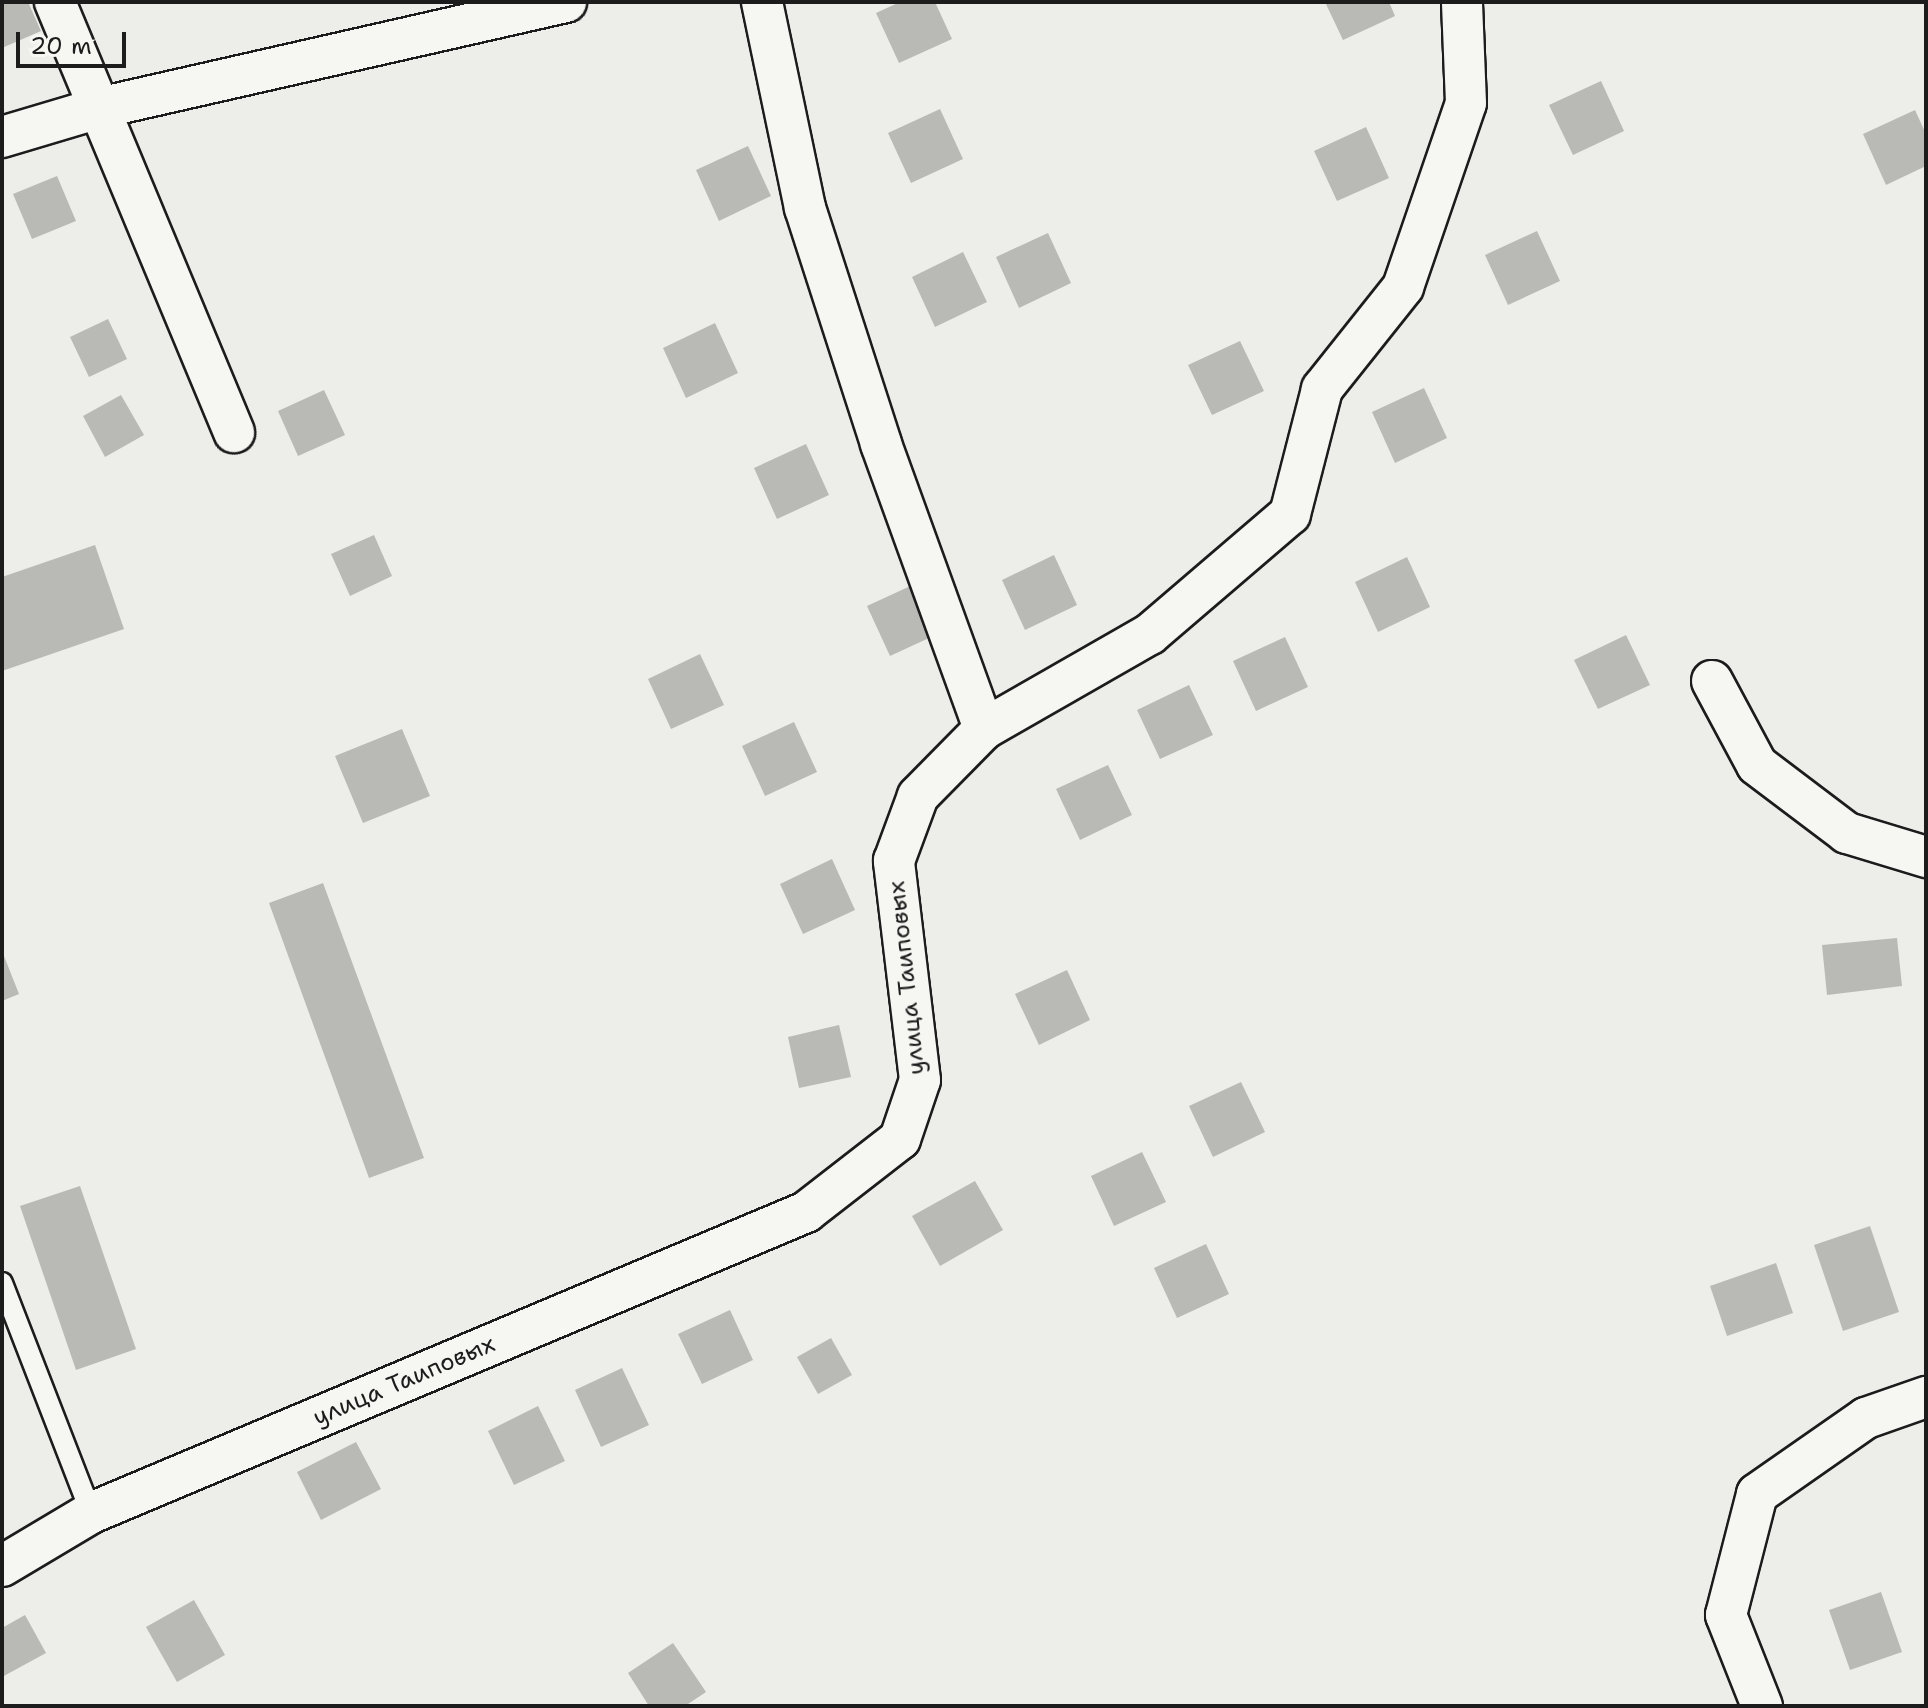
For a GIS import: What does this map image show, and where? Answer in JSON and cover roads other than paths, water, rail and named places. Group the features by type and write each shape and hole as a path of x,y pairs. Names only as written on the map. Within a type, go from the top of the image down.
{"street":[{"path":"55,2 234,432"},
{"path":"2,137 99,108 566,2"},
{"path":"762,2 805,208 881,444 984,729"},
{"name":"улица Таиповых","path":"2,1566 91,1513 806,1212 900,1139 920,1080 894,861 918,796 984,729 1150,634 1290,514 1322,389 1403,287 1466,103 1462,2"},
{"path":"1712,681 1757,765 1847,833 1926,857"},
{"path":"1762,1706 1726,1615 1757,1494 1866,1418 1926,1397"}],"lane":[{"path":"2,1283 91,1513"}]}
